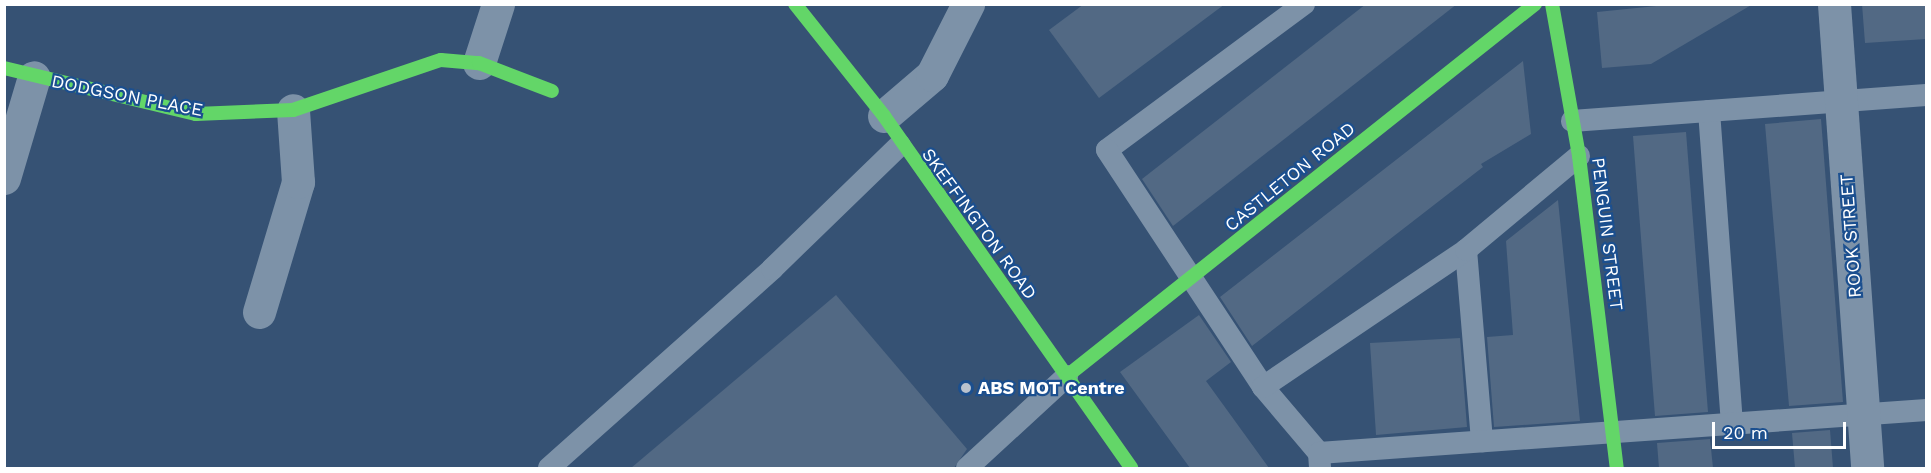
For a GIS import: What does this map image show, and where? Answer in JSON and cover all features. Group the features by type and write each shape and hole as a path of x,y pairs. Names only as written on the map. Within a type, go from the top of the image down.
{"street":[{"path":"479,63 498,4"},
{"name":"SKEFFINGTON ROAD","path":"795,4 884,116 900,145 1131,468"},
{"path":"884,116 932,75 968,4"},
{"name":"CASTLETON ROAD","path":"1067,376 1535,4"},
{"name":"PENGUIN STREET","path":"1552,4 1579,156 1617,468"},
{"name":"ROOK STREET","path":"1834,4 1867,468"},
{"name":"DODGSON PLACE","path":"4,178 19,72 196,114 293,110 441,60 479,63 552,91"},
{"path":"259,312 298,182 293,110"}],"lane":[{"path":"1304,4 1107,150 1263,387 1319,461 1482,441 1926,410"},
{"path":"1572,122 1926,95"},
{"path":"1709,111 1732,423"},
{"path":"549,468 772,269 900,145"},
{"path":"1263,387 1466,250 1579,156"},
{"path":"1466,250 1482,441"},
{"path":"967,468 1067,376"}],"building":[{"path":"1084,4 1225,4 1099,98 1049,30"},
{"path":"1366,4 1457,4 1173,226 1142,179"},
{"path":"1676,4 1753,4 1651,64 1602,68 1597,12"},
{"path":"1862,4 1926,4 1926,39 1865,43"},
{"path":"1523,61 1531,134 1481,164 1483,167 1252,346 1220,297"},
{"path":"1821,119 1843,402 1789,406 1765,124"},
{"path":"1686,132 1708,412 1655,416 1633,136"},
{"path":"1558,200 1580,421 1494,427 1487,337 1513,335 1506,241"},
{"path":"836,295 967,449 954,468 631,468"},
{"path":"1199,315 1231,362 1206,381 1269,468 1190,468 1120,372"},
{"path":"1460,338 1467,427 1376,435 1370,343"},
{"path":"1830,430 1833,468 1795,468 1792,433"},
{"path":"1710,439 1713,468 1659,468 1657,443"}],"traffic: fast":[{"path":"795,4 884,116 1131,468"},
{"path":"1067,376 1535,4"},
{"path":"1552,4 1579,156 1617,468"},
{"path":"4,68 196,114 293,110 441,60 479,63 552,91"}],"place":[{"name":"ABS MOT Centre","path":"966,388"}]}
